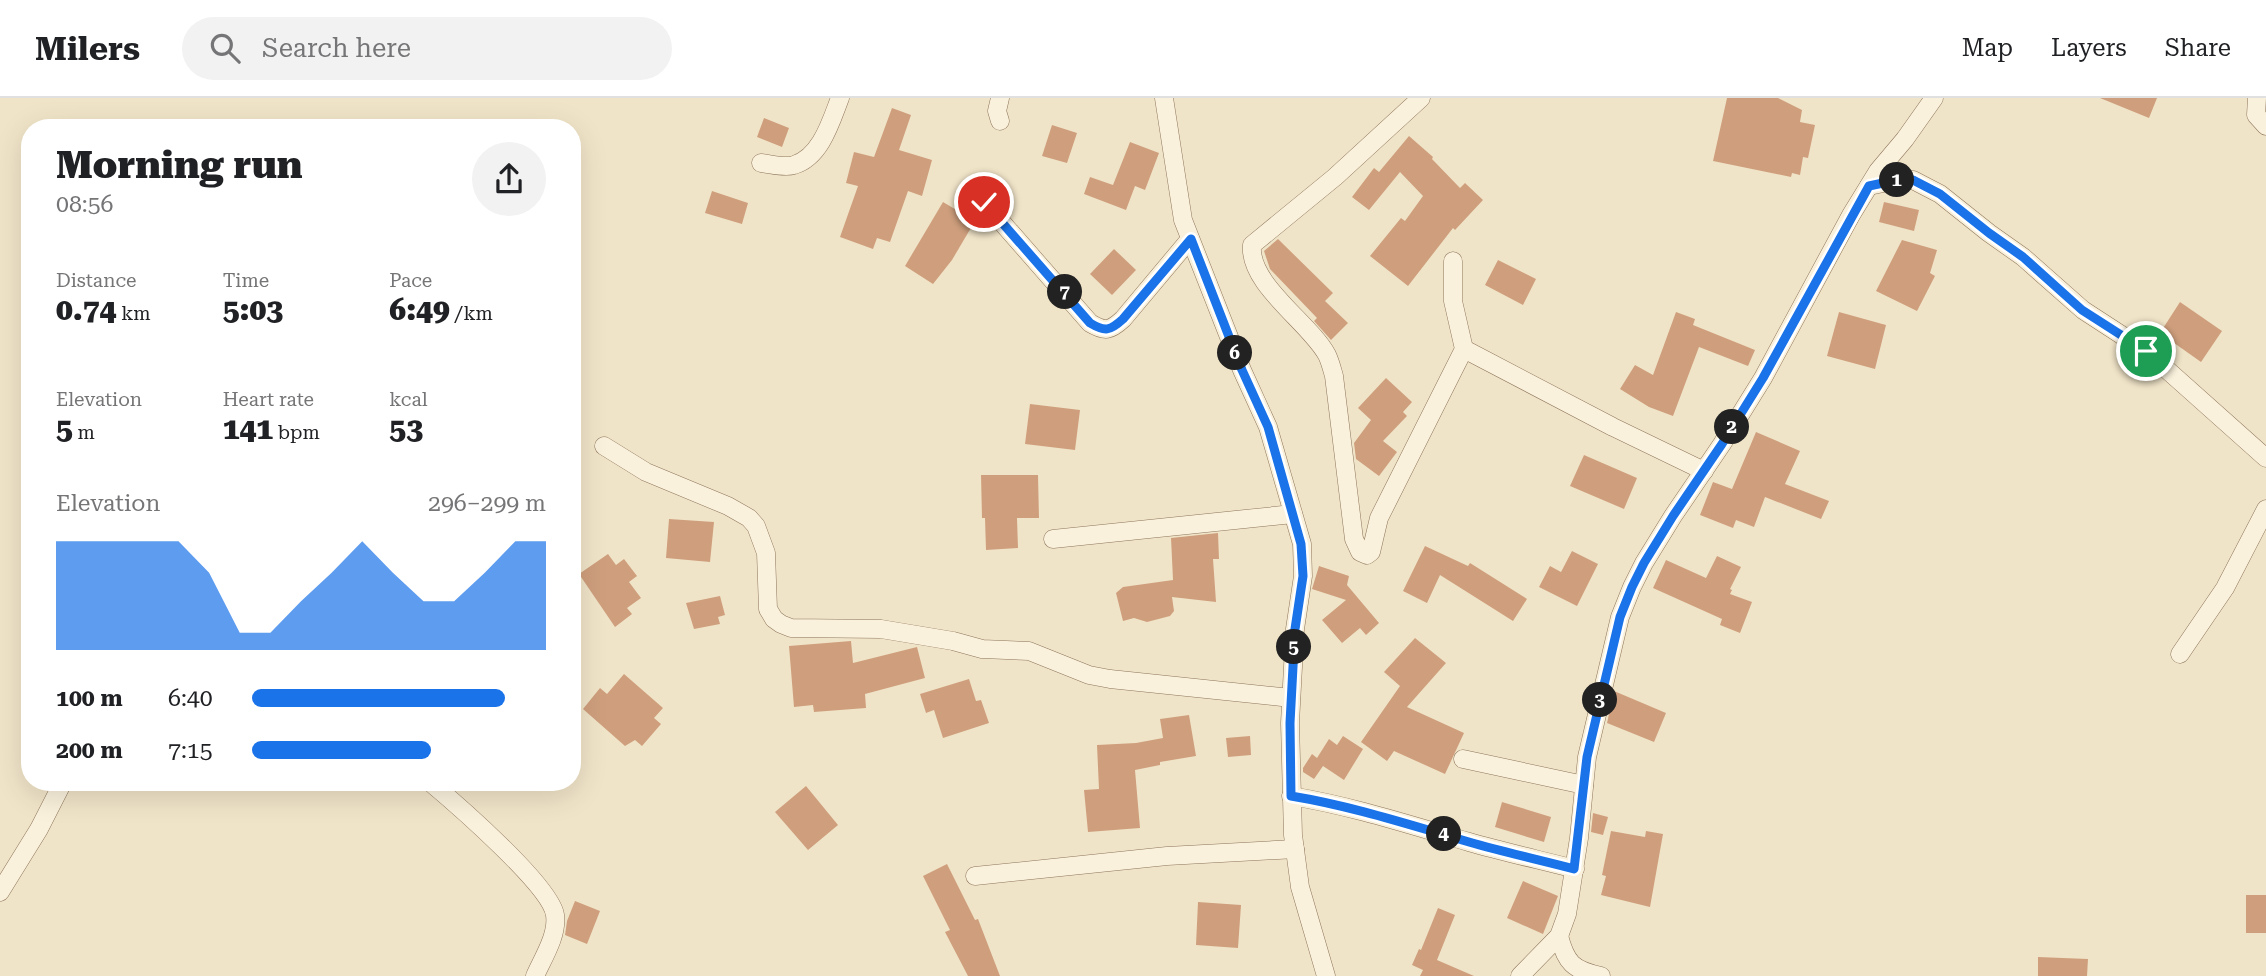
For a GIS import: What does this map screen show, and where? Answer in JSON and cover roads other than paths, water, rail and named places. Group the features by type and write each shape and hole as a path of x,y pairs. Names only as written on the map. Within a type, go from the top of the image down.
{"street":[{"path":"761,163 793,166 813,155 840,98"},
{"path":"1000,98 997,111 1000,121"},
{"path":"1164,98 1183,220 1242,370 1268,427 1303,560 1295,629 1291,796 1300,887 1326,976"},
{"path":"1421,98 1335,177 1252,245 1251,255 1265,281 1327,354 1334,376 1354,539 1360,552 1367,555 1371,552 1379,518 1464,349 1454,301 1453,261"},
{"path":"1520,976 1559,936 1567,914 1587,757 1620,617 1644,563 1763,378 1869,186 1934,98"},
{"path":"2257,98 2256,115 2266,126"},
{"path":"1869,186 1897,180 1913,180 1940,194 2023,257 2082,310 2146,351 2266,458"},
{"path":"984,202 1090,323 1103,330 1112,330 1123,319 1191,239"},
{"path":"1464,349 1704,471"},
{"path":"604,446 646,472 728,506 749,518 756,526 766,553 768,609 774,618 792,628 881,629 953,641 982,649 1029,651 1089,675 1110,679 1292,698"},
{"path":"2180,654 2225,588 2266,509"},
{"path":"1053,538 1293,514"},
{"path":"1463,759 1584,785"},
{"path":"0,892 32,841 58,791"},
{"path":"440,791 531,875 555,913 553,934 535,976"},
{"path":"1291,796 1373,813 1574,869"},
{"path":"975,876 1167,856 1295,849"},
{"path":"1559,936 1564,954 1570,962 1578,969 1601,976"}]}
